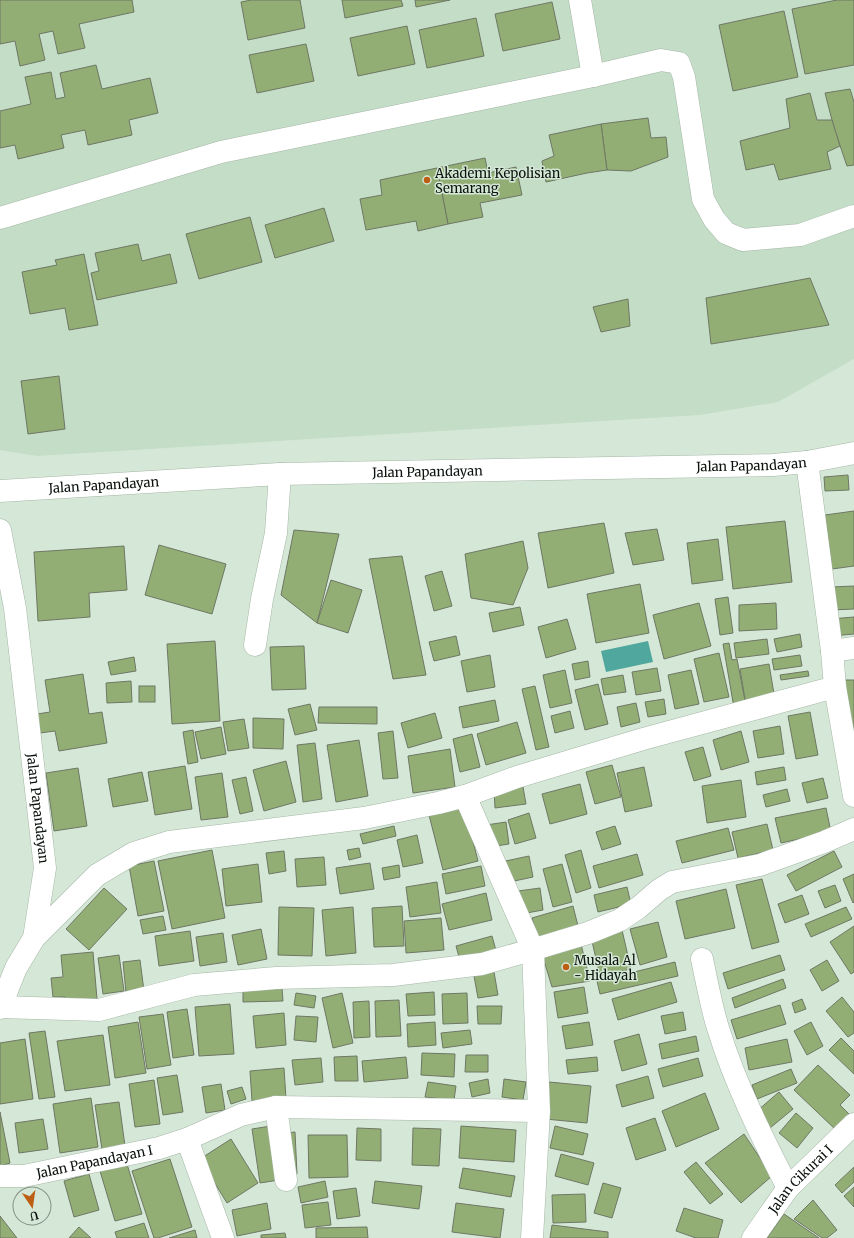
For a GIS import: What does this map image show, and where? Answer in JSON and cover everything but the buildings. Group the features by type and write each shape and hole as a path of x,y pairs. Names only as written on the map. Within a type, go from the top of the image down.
{"street":[{"path":"580,0 593,76"},
{"path":"0,218 221,152 593,76 661,60 679,63 684,77 703,199 714,219 726,233 743,240 800,235 854,216"},
{"name":"Jalan Papandayan","path":"0,491 280,474 772,465 807,462 854,453"},
{"path":"807,462 832,652 835,687 854,796"},
{"path":"255,645 262,599 276,534 280,474"},
{"name":"Jalan Papandayan","path":"0,530 15,608 45,868 34,938 16,968 0,1007"},
{"path":"832,652 854,648"},
{"path":"34,938 97,875 134,853 169,842 364,818 438,804 465,796 517,776 643,739 835,687"},
{"path":"465,796 533,950 539,1111 532,1238"},
{"path":"0,1007 99,1010 194,985 276,978 393,975 482,964 588,933 620,920 638,908 659,890 672,882 760,865 824,842 854,829"},
{"path":"702,959 708,991 718,1028 740,1089 788,1188"},
{"path":"276,1107 286,1180"},
{"name":"Jalan Papandayan I","path":"0,1176 24,1176 159,1148 187,1139 241,1115 276,1107 539,1111"},
{"name":"Jalan Cikurai I","path":"753,1238 788,1188 854,1124"},
{"path":"187,1139 223,1238"}],"shaded area":[{"name":"Akademi Kepolisian Semarang","path":"0,0 854,0 854,359 778,402 700,415 37,456 0,450"}],"water":[{"path":"648,641 653,662 606,672 601,651"}],"place":[{"name":"Akademi Kepolisian Semarang","path":"427,180"},
{"name":"Musala Al - Hidayah","path":"566,967"}]}
